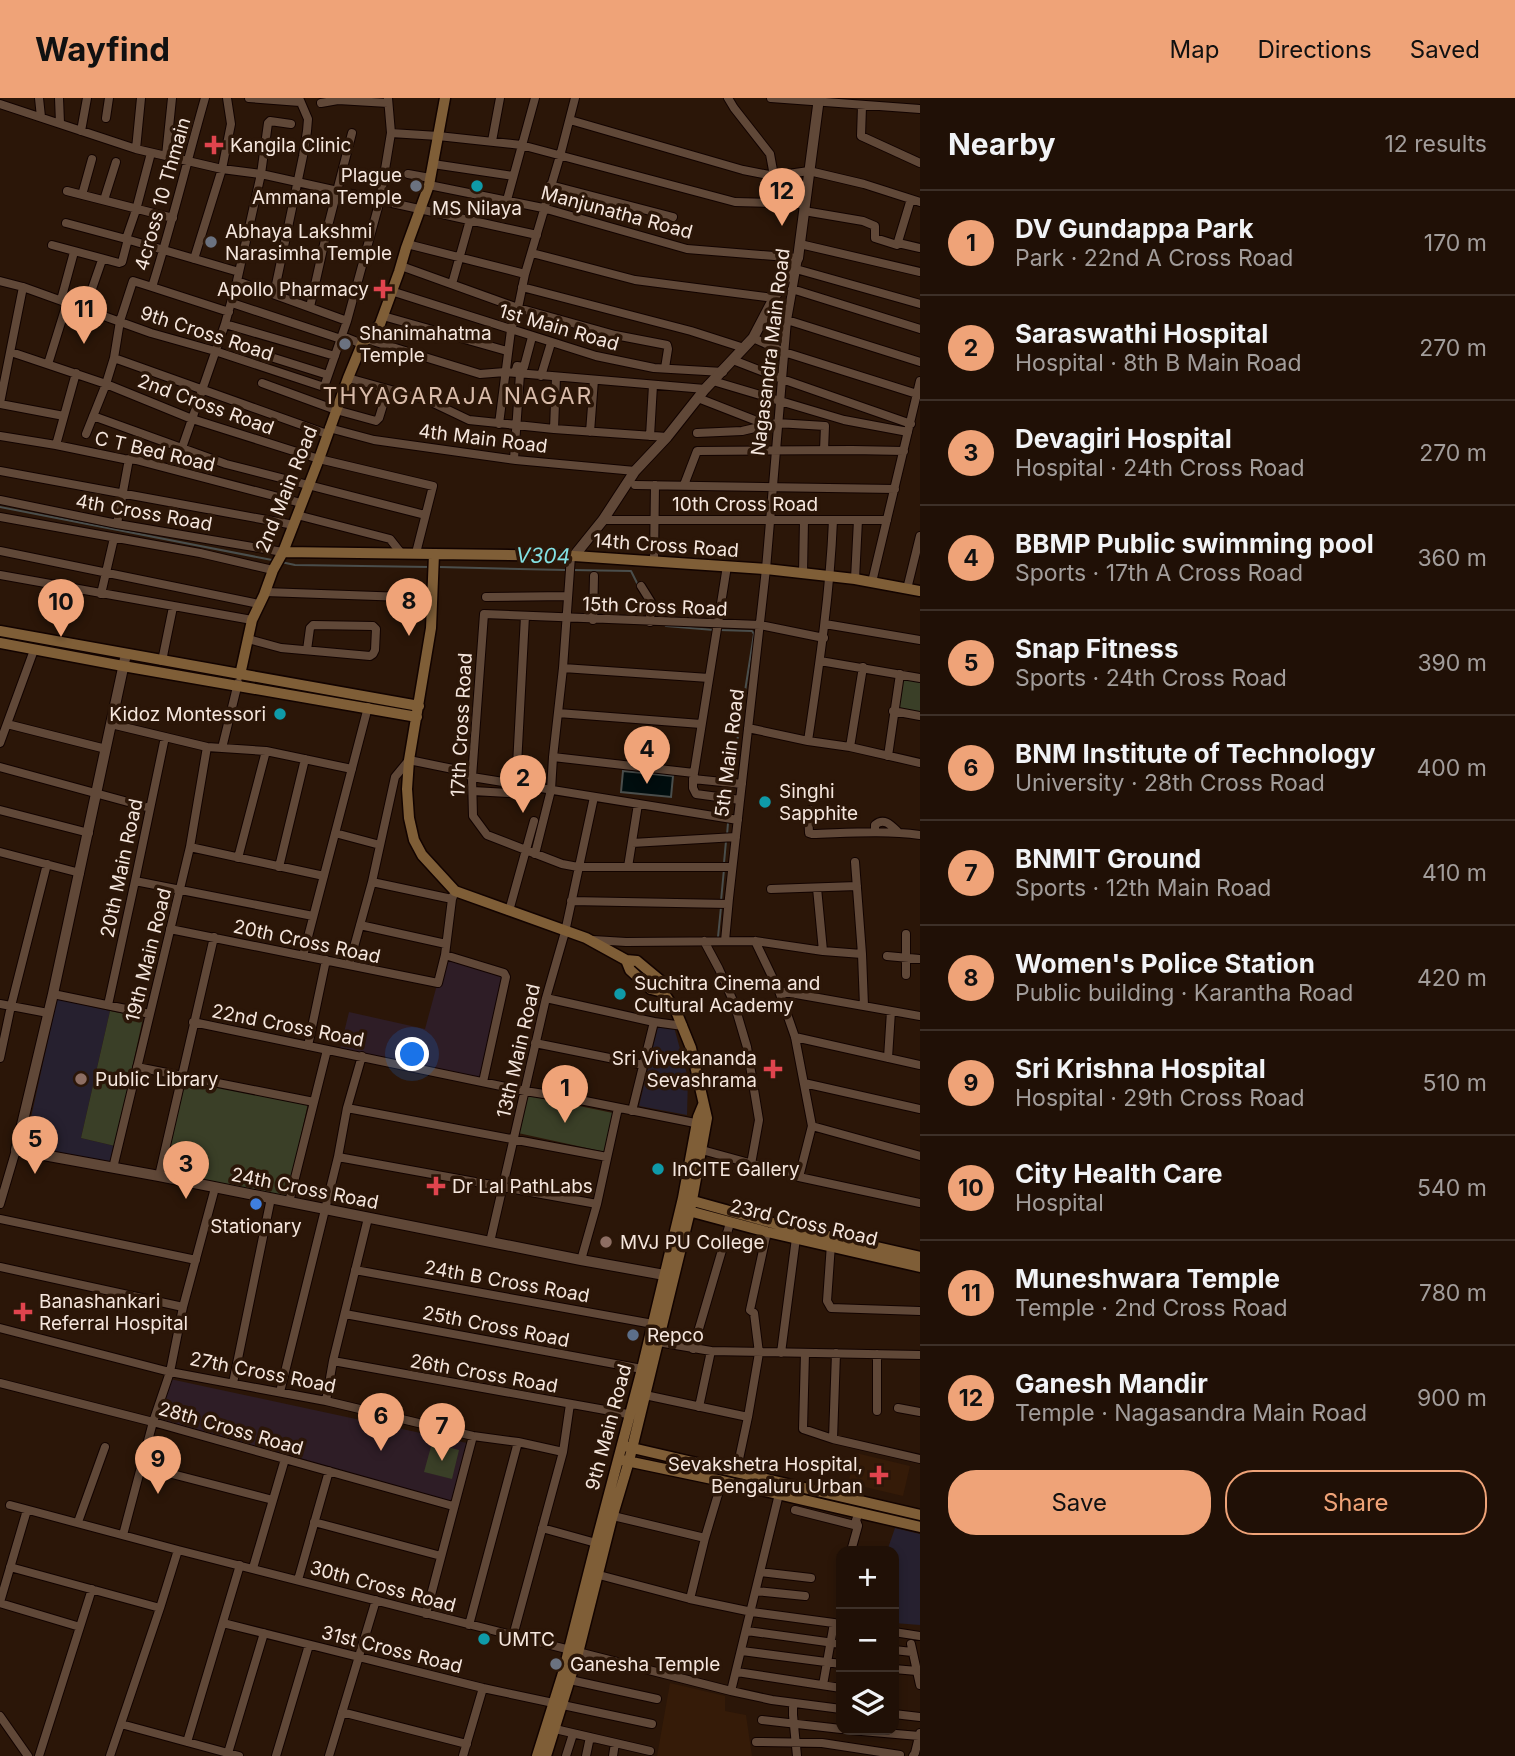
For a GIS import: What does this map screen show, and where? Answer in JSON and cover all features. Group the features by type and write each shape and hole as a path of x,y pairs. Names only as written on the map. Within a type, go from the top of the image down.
{"main road":[{"name":"2nd Main Road","path":"239,680 252,620 295,520 348,378 364,342 380,324 401,266 430,181 445,98"},
{"name":"14th Cross Road","path":"278,561 401,553 416,553 434,563 654,561 831,576 920,592"},
{"name":"9th Main Road","path":"434,563 431,628 409,761 407,789 414,840 422,855 454,895 509,911 589,940 624,959 637,961 660,981 663,992 683,1026 704,1105 698,1117 702,1124 702,1150 686,1205"},
{"path":"0,631 162,661 368,707 418,712"},
{"path":"0,643 123,666 239,680 418,712"},
{"name":"9th Main Road","path":"635,1415 645,1395 658,1342 669,1276 702,1124"},
{"name":"23rd Cross Road","path":"686,1205 730,1223 767,1232 920,1257"},
{"name":"23rd Cross Road","path":"686,1205 920,1267"},
{"name":"9th Main Road","path":"546,1756 555,1730 558,1704 613,1516 642,1369 669,1276"},
{"path":"627,1447 736,1473 861,1514 920,1527"},
{"name":"9th Main Road","path":"537,1756 570,1680 573,1652 596,1543 624,1460"},
{"path":"624,1460 722,1481 920,1515"}],"street":[{"path":"39,98 41,117"},
{"path":"59,98 60,123"},
{"path":"81,131 87,98"},
{"path":"106,118 109,98"},
{"name":"4cross 10 Thmain","path":"136,149 141,98"},
{"path":"166,156 172,98"},
{"name":"4cross 10 Thmain","path":"86,434 114,358 120,321 133,281 152,287 205,98"},
{"path":"194,259 222,169 231,124 227,98"},
{"path":"249,98 300,100 308,119 303,156 274,293"},
{"path":"438,98 445,98"},
{"path":"492,141 500,98"},
{"path":"507,200 534,98"},
{"path":"514,459 517,426 513,373 507,351 525,274 575,98"},
{"path":"728,98 770,154 774,176"},
{"path":"771,98 920,109"},
{"path":"274,358 328,375 347,320 380,200 391,134 388,100 338,100 321,103"},
{"name":"Nagasandra Main Road","path":"766,569 787,320 800,244 818,100"},
{"path":"0,104 150,153 222,169 261,174 537,235"},
{"path":"862,106 861,136 920,163"},
{"path":"182,448 232,303 261,174 268,124 270,121 291,124"},
{"path":"570,121 743,170 774,176 809,171 864,184 920,202"},
{"path":"310,307 352,133"},
{"path":"391,134 521,145 735,202 805,207 863,221 875,226 875,238 920,248"},
{"path":"52,246 102,260 122,262 150,153"},
{"path":"82,195 92,159"},
{"path":"104,200 116,162"},
{"path":"433,164 513,176"},
{"name":"Manjunatha Road","path":"408,174 687,248 798,258"},
{"path":"550,185 673,217"},
{"path":"67,191 173,218"},
{"path":"898,243 911,199"},
{"path":"452,284 470,220"},
{"path":"66,223 194,259 347,320"},
{"path":"407,244 525,274"},
{"path":"800,244 920,272"},
{"path":"48,364 74,253"},
{"path":"532,253 635,280 774,298"},
{"path":"535,854 551,790 571,563 635,471 753,338 798,258"},
{"path":"85,309 102,260"},
{"path":"401,266 518,308 615,335 667,345 665,368"},
{"path":"796,269 920,304"},
{"name":"9th Cross Road","path":"0,282 23,287 151,333 324,387 328,375"},
{"path":"522,286 691,331 744,348"},
{"path":"23,287 0,403 64,416"},
{"path":"152,287 229,312"},
{"path":"792,289 920,329"},
{"name":"1st Main Road","path":"391,291 596,356 654,368 723,372"},
{"path":"232,303 341,337 480,374 513,373 705,389"},
{"path":"383,316 507,351"},
{"path":"787,320 920,362"},
{"path":"225,324 335,356"},
{"path":"499,424 513,373 517,366 524,367 532,337"},
{"path":"753,338 784,352 919,394"},
{"path":"541,376 551,343"},
{"name":"2nd Cross Road","path":"11,352 106,384 192,419 319,459 433,486 425,515"},
{"path":"114,358 202,391 328,431"},
{"path":"733,360 909,428"},
{"path":"56,445 76,373"},
{"path":"554,429 556,377"},
{"path":"348,378 427,400 469,420 667,437"},
{"path":"590,432 594,380"},
{"path":"713,381 844,420 909,428"},
{"path":"872,582 920,381"},
{"path":"262,383 336,410 376,421 383,405"},
{"path":"650,436 653,385"},
{"path":"698,398 767,426"},
{"path":"824,450 825,414"},
{"path":"93,416 226,464 425,515 416,553"},
{"path":"697,433 742,431 777,423 825,426"},
{"name":"4th Main Road","path":"328,431 514,459 635,471"},
{"name":"C T Bed Road","path":"0,436 136,460 301,503"},
{"path":"684,485 697,451 904,451"},
{"path":"117,524 130,460"},
{"path":"0,471 295,520 390,539 401,553"},
{"name":"10th Cross Road","path":"635,485 894,489"},
{"path":"654,561 655,485"},
{"name":"4th Cross Road","path":"0,500 278,561"},
{"path":"0,517 200,553 278,561"},
{"name":"10th Cross Road","path":"603,520 887,520"},
{"path":"803,573 804,520"},
{"path":"808,741 824,638 831,576 833,520"},
{"path":"855,579 858,520"},
{"path":"907,589 920,536"},
{"path":"101,594 114,538"},
{"path":"0,551 259,604"},
{"path":"727,566 693,788 696,794 740,800"},
{"name":"5th Main Road","path":"725,941 727,867 736,837 766,569"},
{"path":"0,575 252,620"},
{"path":"593,620 594,576"},
{"path":"641,586 651,602 658,622"},
{"path":"265,592 432,598"},
{"path":"486,597 567,596"},
{"path":"162,661 173,607"},
{"name":"15th Cross Road","path":"484,614 760,625 824,638"},
{"name":"17th Cross Road","path":"484,614 472,791 473,816 487,835 562,864 578,867 727,867"},
{"path":"516,785 525,616"},
{"path":"825,624 920,640"},
{"path":"248,639 281,648 369,656 375,650 376,629 373,626 313,625 310,628 307,650"},
{"path":"0,743 34,649"},
{"path":"0,1204 16,1150 53,994 126,654"},
{"path":"820,661 920,678"},
{"path":"850,747 863,667"},
{"path":"563,668 709,678"},
{"path":"888,756 900,674"},
{"name":"2nd Main Road","path":"222,748 239,680"},
{"path":"303,956 368,707"},
{"path":"893,711 920,716"},
{"path":"558,713 701,724"},
{"path":"7,724 106,749"},
{"path":"111,724 207,747 266,751 352,769"},
{"path":"748,728 920,763"},
{"name":"20th Main Road","path":"108,1005 165,737"},
{"name":"19th Main Road","path":"113,1168 190,847 207,747"},
{"path":"238,858 266,751"},
{"path":"553,757 742,785"},
{"path":"279,866 305,759"},
{"path":"349,965 372,882 396,777 409,761 458,770 472,778 737,820"},
{"path":"0,766 150,808"},
{"path":"472,791 508,793"},
{"name":"13th Main Road","path":"490,1242 535,1043 565,932 594,797"},
{"path":"628,867 638,804"},
{"path":"0,810 89,833"},
{"path":"810,810 811,834 898,832 920,835"},
{"path":"509,911 534,821"},
{"path":"335,833 380,845"},
{"path":"632,843 736,837"},
{"path":"190,847 324,876"},
{"path":"0,852 80,873"},
{"path":"855,862 864,1006"},
{"path":"0,1058 47,864"},
{"path":"135,881 313,916"},
{"path":"372,882 454,895 445,955 504,973 506,981 483,1083"},
{"path":"771,889 857,887"},
{"path":"817,888 822,951"},
{"path":"572,901 728,904"},
{"path":"360,925 446,944"},
{"name":"20th Cross Road","path":"170,929 438,983 445,955"},
{"path":"906,934 906,975"},
{"path":"159,1176 214,937"},
{"path":"589,940 755,941 862,954"},
{"path":"704,941 734,1003 747,1047 759,1120 751,1164"},
{"path":"755,941 779,991 795,1037 804,1083 812,1126 799,1177"},
{"path":"624,959 626,942"},
{"path":"887,956 920,959"},
{"path":"308,1046 326,960"},
{"path":"779,991 920,1016"},
{"path":"53,994 150,1014"},
{"path":"546,998 683,1026"},
{"path":"0,1004 48,1013"},
{"path":"888,1058 891,1011"},
{"name":"22nd Cross Road","path":"193,1022 483,1083 702,1124"},
{"path":"632,1111 654,1022"},
{"path":"795,1037 920,1065"},
{"path":"535,1043 644,1065"},
{"path":"289,1202 327,1049"},
{"path":"280,1392 338,1157 347,1108 362,1056"},
{"path":"137,1067 314,1102"},
{"path":"804,1083 920,1109"},
{"path":"347,1108 607,1157"},
{"path":"581,1260 597,1205 618,1108"},
{"path":"812,1126 920,1156"},
{"name":"24th Cross Road","path":"16,1150 669,1276"},
{"path":"702,1150 799,1177 920,1203"},
{"path":"338,1157 597,1205"},
{"path":"123,1535 153,1422 170,1372 183,1307 215,1188"},
{"path":"233,1383 271,1198"},
{"path":"326,1401 333,1361 368,1218"},
{"path":"0,1219 196,1260"},
{"path":"693,1349 730,1223"},
{"path":"736,1473 759,1353 754,1313 750,1310 767,1232"},
{"path":"781,1353 796,1238"},
{"path":"832,1242 827,1301 831,1308 920,1311"},
{"path":"0,1267 183,1307"},
{"name":"24th B Cross Road","path":"355,1270 653,1324"},
{"name":"25th Cross Road","path":"345,1314 642,1369"},
{"name":"27th Cross Road","path":"0,1328 170,1372 326,1401 473,1436 563,1452"},
{"path":"658,1342 693,1349 759,1353 920,1355"},
{"path":"699,1407 711,1350"},
{"path":"805,1353 803,1429 833,1439 920,1459"},
{"path":"833,1439 836,1353"},
{"path":"877,1354 877,1411"},
{"name":"26th Cross Road","path":"333,1361 635,1415"},
{"name":"28th Cross Road","path":"0,1383 153,1422 453,1506"},
{"path":"645,1395 748,1417"},
{"path":"513,1636 563,1452 570,1404"},
{"path":"898,1408 920,1412"},
{"path":"426,1614 473,1436"},
{"path":"469,1625 518,1442"},
{"path":"78,1522 105,1447"},
{"path":"253,1568 285,1459"},
{"path":"141,1466 273,1500"},
{"path":"298,1580 329,1471"},
{"path":"690,1599 722,1481"},
{"path":"731,1691 780,1489"},
{"name":"30th Cross Road","path":"10,1505 731,1691 836,1708"},
{"path":"27,1510 0,1602 80,1627"},
{"path":"795,1510 858,1526"},
{"path":"852,1546 858,1526 863,1522 861,1514"},
{"path":"613,1516 705,1538"},
{"path":"314,1522 441,1556"},
{"path":"542,1528 596,1543"},
{"path":"110,1756 178,1550"},
{"path":"187,1742 240,1565"},
{"path":"10,1567 160,1608"},
{"path":"761,1572 811,1578"},
{"path":"598,1574 690,1599 752,1612 836,1623"},
{"path":"39,1756 92,1588"},
{"path":"757,1591 805,1596"},
{"path":"329,1756 376,1600"},
{"name":"31st Cross Road","path":"223,1623 483,1688 652,1724"},
{"path":"822,1685 836,1626"},
{"path":"747,1631 836,1643"},
{"path":"228,1753 264,1633"},
{"path":"899,1633 920,1636"},
{"path":"276,1756 309,1645"},
{"path":"899,1649 911,1648 920,1685"},
{"path":"742,1651 836,1664"},
{"path":"899,1669 917,1671"},
{"path":"737,1672 836,1687"},
{"path":"570,1680 657,1699"},
{"path":"463,1756 483,1688"},
{"path":"793,1703 797,1756"},
{"path":"342,1712 467,1744"},
{"path":"899,1715 920,1717"},
{"path":"0,1716 27,1756"},
{"path":"762,1720 836,1728"},
{"path":"121,1724 239,1756"},
{"path":"555,1730 615,1743 638,1752 650,1751"},
{"path":"899,1733 919,1734 913,1756"},
{"path":"566,1756 573,1734"},
{"path":"586,1756 590,1738"},
{"path":"756,1742 843,1745 901,1755"},
{"path":"613,1756 615,1743"}],"shaded area":[{"path":"623,771 673,776 671,797 621,792"},
{"path":"445,955 504,973 483,1082 339,1053 349,1012 425,1029"},
{"path":"57,999 110,1011 81,1138 115,1146 111,1164 25,1145"},
{"path":"658,1026 674,1027 688,1078 687,1115 639,1106"},
{"path":"170,1379 467,1443 451,1502 157,1421"},
{"name":"Sevakshetra Hospital, Bengaluru Urban","path":"856,1453 910,1466 903,1496 848,1483"},
{"path":"895,1528 920,1534 920,1625 899,1623 899,1546 889,1546"},
{"path":"670,1683 725,1696 725,1711 746,1715 752,1756 657,1756"}],"green space":[{"path":"900,674 920,678 920,716 893,711"},
{"path":"110,1011 143,1018 115,1146 81,1138"},
{"path":"183,1076 308,1103 287,1200 162,1174"},
{"path":"526,1095 613,1113 605,1152 518,1133"},
{"path":"432,1443 459,1450 452,1479 424,1472"}],"waterway":[{"name":"V304","path":"0,507 272,560"},
{"name":"V304","path":"281,562 295,565 430,567"},
{"name":"V304","path":"439,567 566,570"},
{"name":"V304","path":"572,570 631,571 638,585"},
{"name":"V304","path":"664,624 714,630"},
{"name":"V304","path":"719,630 752,631 754,634 733,779"},
{"name":"V304","path":"731,797 732,785"},
{"name":"V304","path":"729,814 730,802"},
{"name":"V304","path":"727,835 728,823"},
{"name":"V304","path":"724,863 726,841"},
{"name":"V304","path":"721,901 724,869"},
{"name":"V304","path":"718,937 721,907"}],"place":[{"name":"Kangila Clinic","path":"214,145"},
{"name":"Plague Ammana Temple","path":"416,186"},
{"name":"MS Nilaya","path":"477,186"},
{"name":"Ganesh Mandir","path":"782,226"},
{"name":"Abhaya Lakshmi Narasimha Temple","path":"211,242"},
{"name":"Apollo Pharmacy","path":"383,289"},
{"name":"Muneshwara Temple","path":"84,344"},
{"name":"Shanimahatma Temple","path":"345,344"},
{"name":"Women's Police Station","path":"409,636"},
{"name":"City Health Care","path":"61,637"},
{"name":"Kidoz Montessori","path":"280,714"},
{"name":"BBMP Public swimming pool","path":"647,784"},
{"name":"Singhi Sapphite","path":"765,802"},
{"name":"Saraswathi Hospital","path":"523,813"},
{"name":"Suchitra Cinema and Cultural Academy","path":"620,994"},
{"name":"Sri Vivekananda Sevashrama","path":"773,1069"},
{"name":"Public Library","path":"81,1079"},
{"name":"DV Gundappa Park","path":"565,1123"},
{"name":"InCITE Gallery","path":"658,1169"},
{"name":"Snap Fitness","path":"35,1174"},
{"name":"Dr Lal PathLabs","path":"436,1186"},
{"name":"Devagiri Hospital","path":"186,1199"},
{"name":"Stationary","path":"256,1204"},
{"name":"MVJ PU College","path":"606,1242"},
{"name":"Banashankari Referral Hospital","path":"23,1312"},
{"name":"Repco","path":"633,1335"},
{"name":"BNM Institute of Technology","path":"381,1451"},
{"name":"BNMIT Ground","path":"442,1461"},
{"name":"Sevakshetra Hospital, Bengaluru Urban","path":"879,1475"},
{"name":"Sri Krishna Hospital","path":"158,1494"},
{"name":"UMTC","path":"484,1639"},
{"name":"Ganesha Temple","path":"556,1664"}],"district":[{"name":"THYAGARAJA NAGAR","path":"458,396"}]}
